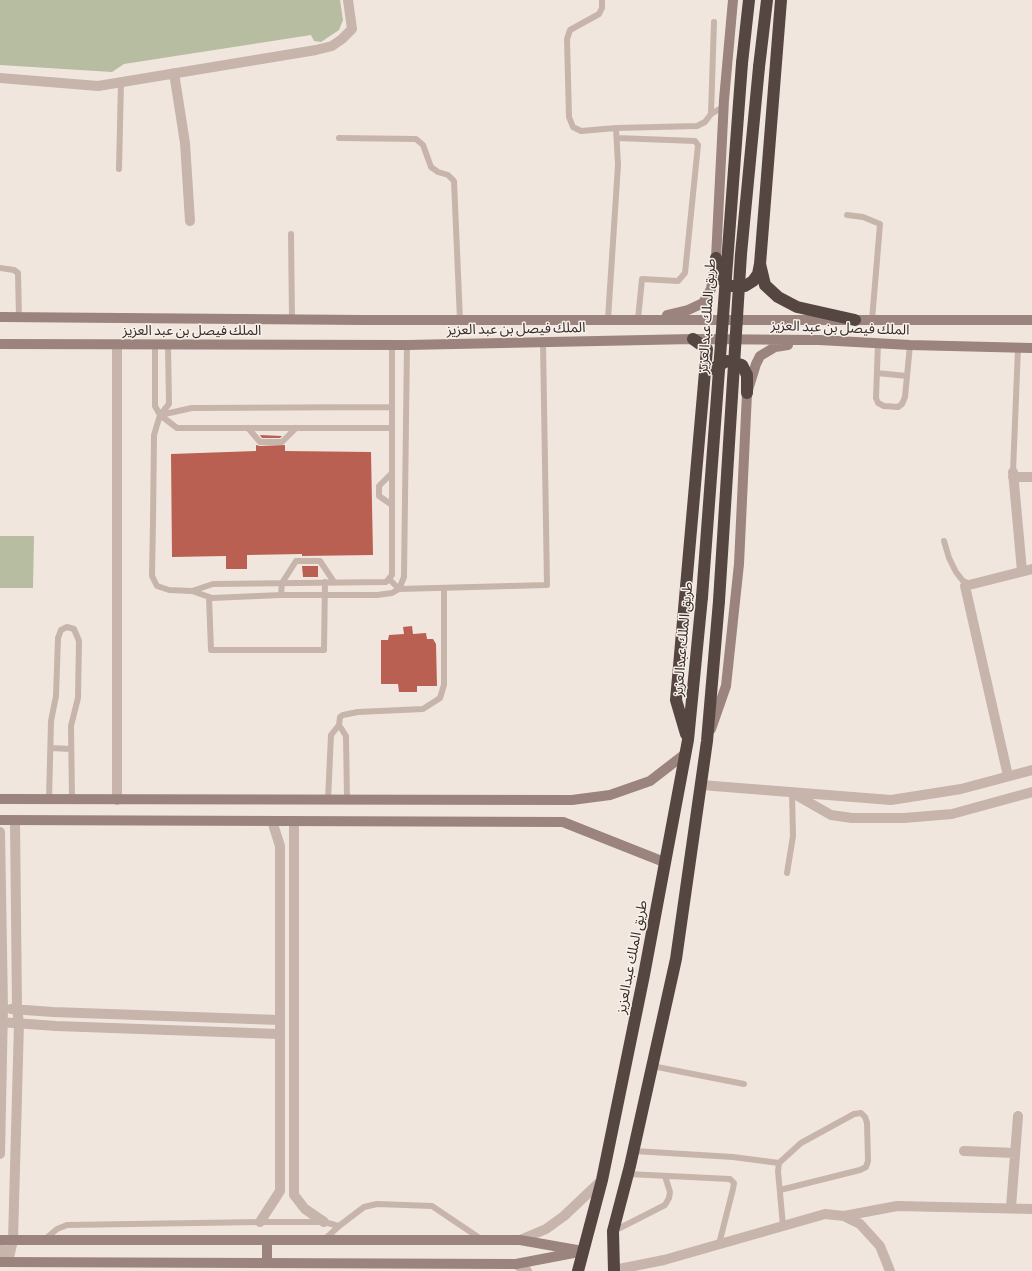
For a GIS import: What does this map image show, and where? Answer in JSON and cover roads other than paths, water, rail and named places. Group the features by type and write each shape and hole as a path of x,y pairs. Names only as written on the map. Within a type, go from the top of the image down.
{"highway":[{"name":"طريق الملك عبدالعزيز","path":"578,1271 602,1180 644,975 688,740 702,597 742,63 749,0"},
{"path":"614,1271 613,1231 634,1150 676,959 707,741 719,600 741,254 767,0"},
{"path":"716,258 720,278 730,286 745,286 753,281 758,274 781,0"},
{"path":"760,264 765,285 778,297 797,307 855,320"},
{"path":"688,740 676,700 707,349 693,339"},
{"path":"704,387 713,367 727,360 742,365 747,376 747,393"}],"street":[{"path":"0,78 98,86 316,50 332,46 352,29 348,0"},
{"path":"651,319 688,310 703,303 711,289 716,258 723,107 733,0"},
{"path":"174,73 185,143 190,221"},
{"name":"الملك فيصل بن عبد العزيز","path":"0,317 292,320 1032,320"},
{"name":"الملك فيصل بن عبد العزيز","path":"0,344 407,344 693,339 819,340 910,345 1032,348"},
{"path":"707,741 726,686 739,564 747,393 760,356 774,347 819,340"},
{"path":"116,345 117,800"},
{"path":"1008,776 965,586 1027,570 1013,474 1032,477"},
{"path":"0,799 572,800 610,795 650,781 685,754"},
{"path":"701,785 792,794 891,800 961,789 1032,770"},
{"path":"792,794 830,815 852,818 904,818 952,814 1032,792"},
{"path":"0,820 563,822 664,862"},
{"path":"4,1262 13,1240 19,1023 16,820"},
{"path":"260,1222 280,1191 280,846 272,821"},
{"path":"294,821 294,1195 305,1209 324,1222"},
{"path":"0,832 2,1008 0,1154"},
{"path":"2,1008 279,1020"},
{"path":"2,1022 56,1026 279,1034"},
{"path":"1011,1207 1018,1116"},
{"path":"964,1151 1015,1153"},
{"path":"520,1240 546,1229 564,1216 602,1180"},
{"path":"614,1271 664,1260 825,1214 844,1216 897,1206 1032,1208"},
{"path":"844,1216 860,1224 880,1246 890,1271"},
{"path":"0,1240 520,1240 584,1251"},
{"path":"267,1241 267,1263"},
{"path":"0,1244 4,1262"},
{"path":"4,1262 516,1264 584,1251"},
{"path":"516,1264 527,1271"}],"lane":[{"path":"602,0 602,8 599,14 574,27 568,34 569,117 573,127 581,131 616,128 697,126 705,122 711,114 723,107"},
{"path":"711,114 714,22"},
{"path":"120,170 121,82"},
{"path":"608,319 618,165 616,128"},
{"path":"339,138 416,139 423,145 431,167 438,172 448,175 454,181 460,320"},
{"path":"617,138 694,141 698,145 685,273 678,281 642,279 638,319"},
{"path":"847,215 863,216 880,224 872,320"},
{"path":"291,234 292,320"},
{"path":"0,268 14,270 18,273 19,317"},
{"path":"168,345 169,404 160,415 154,436 152,576 157,586 170,590 192,591 209,597 377,595 392,593 399,589 547,585 543,342"},
{"path":"878,343 876,398 878,403 884,406 898,407 902,404 905,397 910,345"},
{"path":"192,591 213,584 386,582 392,576 392,344"},
{"path":"399,589 404,577 407,344"},
{"path":"155,345 155,406 160,415 177,428 392,428"},
{"path":"1013,474 1018,348"},
{"path":"877,373 907,376"},
{"path":"160,415 192,408 392,407"},
{"path":"248,428 260,442 282,442 296,428"},
{"path":"391,474 379,486 379,496 392,505"},
{"path":"944,541 949,558 956,572 963,581 970,584"},
{"path":"281,595 282,583 296,561 320,561 334,582"},
{"path":"389,579 399,589"},
{"path":"209,597 210,650 324,650 325,582"},
{"path":"328,800 331,735 338,725 340,717 346,714 423,709 440,698 444,684 444,588"},
{"path":"49,800 51,721 56,696 58,638 61,630 67,627 74,629 78,634 79,641 78,698 71,726 72,800"},
{"path":"338,725 346,736 347,800"},
{"path":"51,748 71,749"},
{"path":"787,873 793,836 792,794"},
{"path":"652,1066 744,1084"},
{"path":"634,1150 733,1157 779,1163 801,1143 854,1114 861,1113 865,1117 867,1123 868,1161 866,1166 860,1170 780,1190"},
{"path":"779,1163 783,1226"},
{"path":"628,1174 730,1179 734,1183 719,1244"},
{"path":"613,1231 664,1205 669,1198 670,1192 665,1176"},
{"path":"323,1241 339,1226 364,1207 371,1206 432,1206 483,1240"},
{"path":"44,1240 57,1229 67,1225 324,1222 339,1226"}]}
